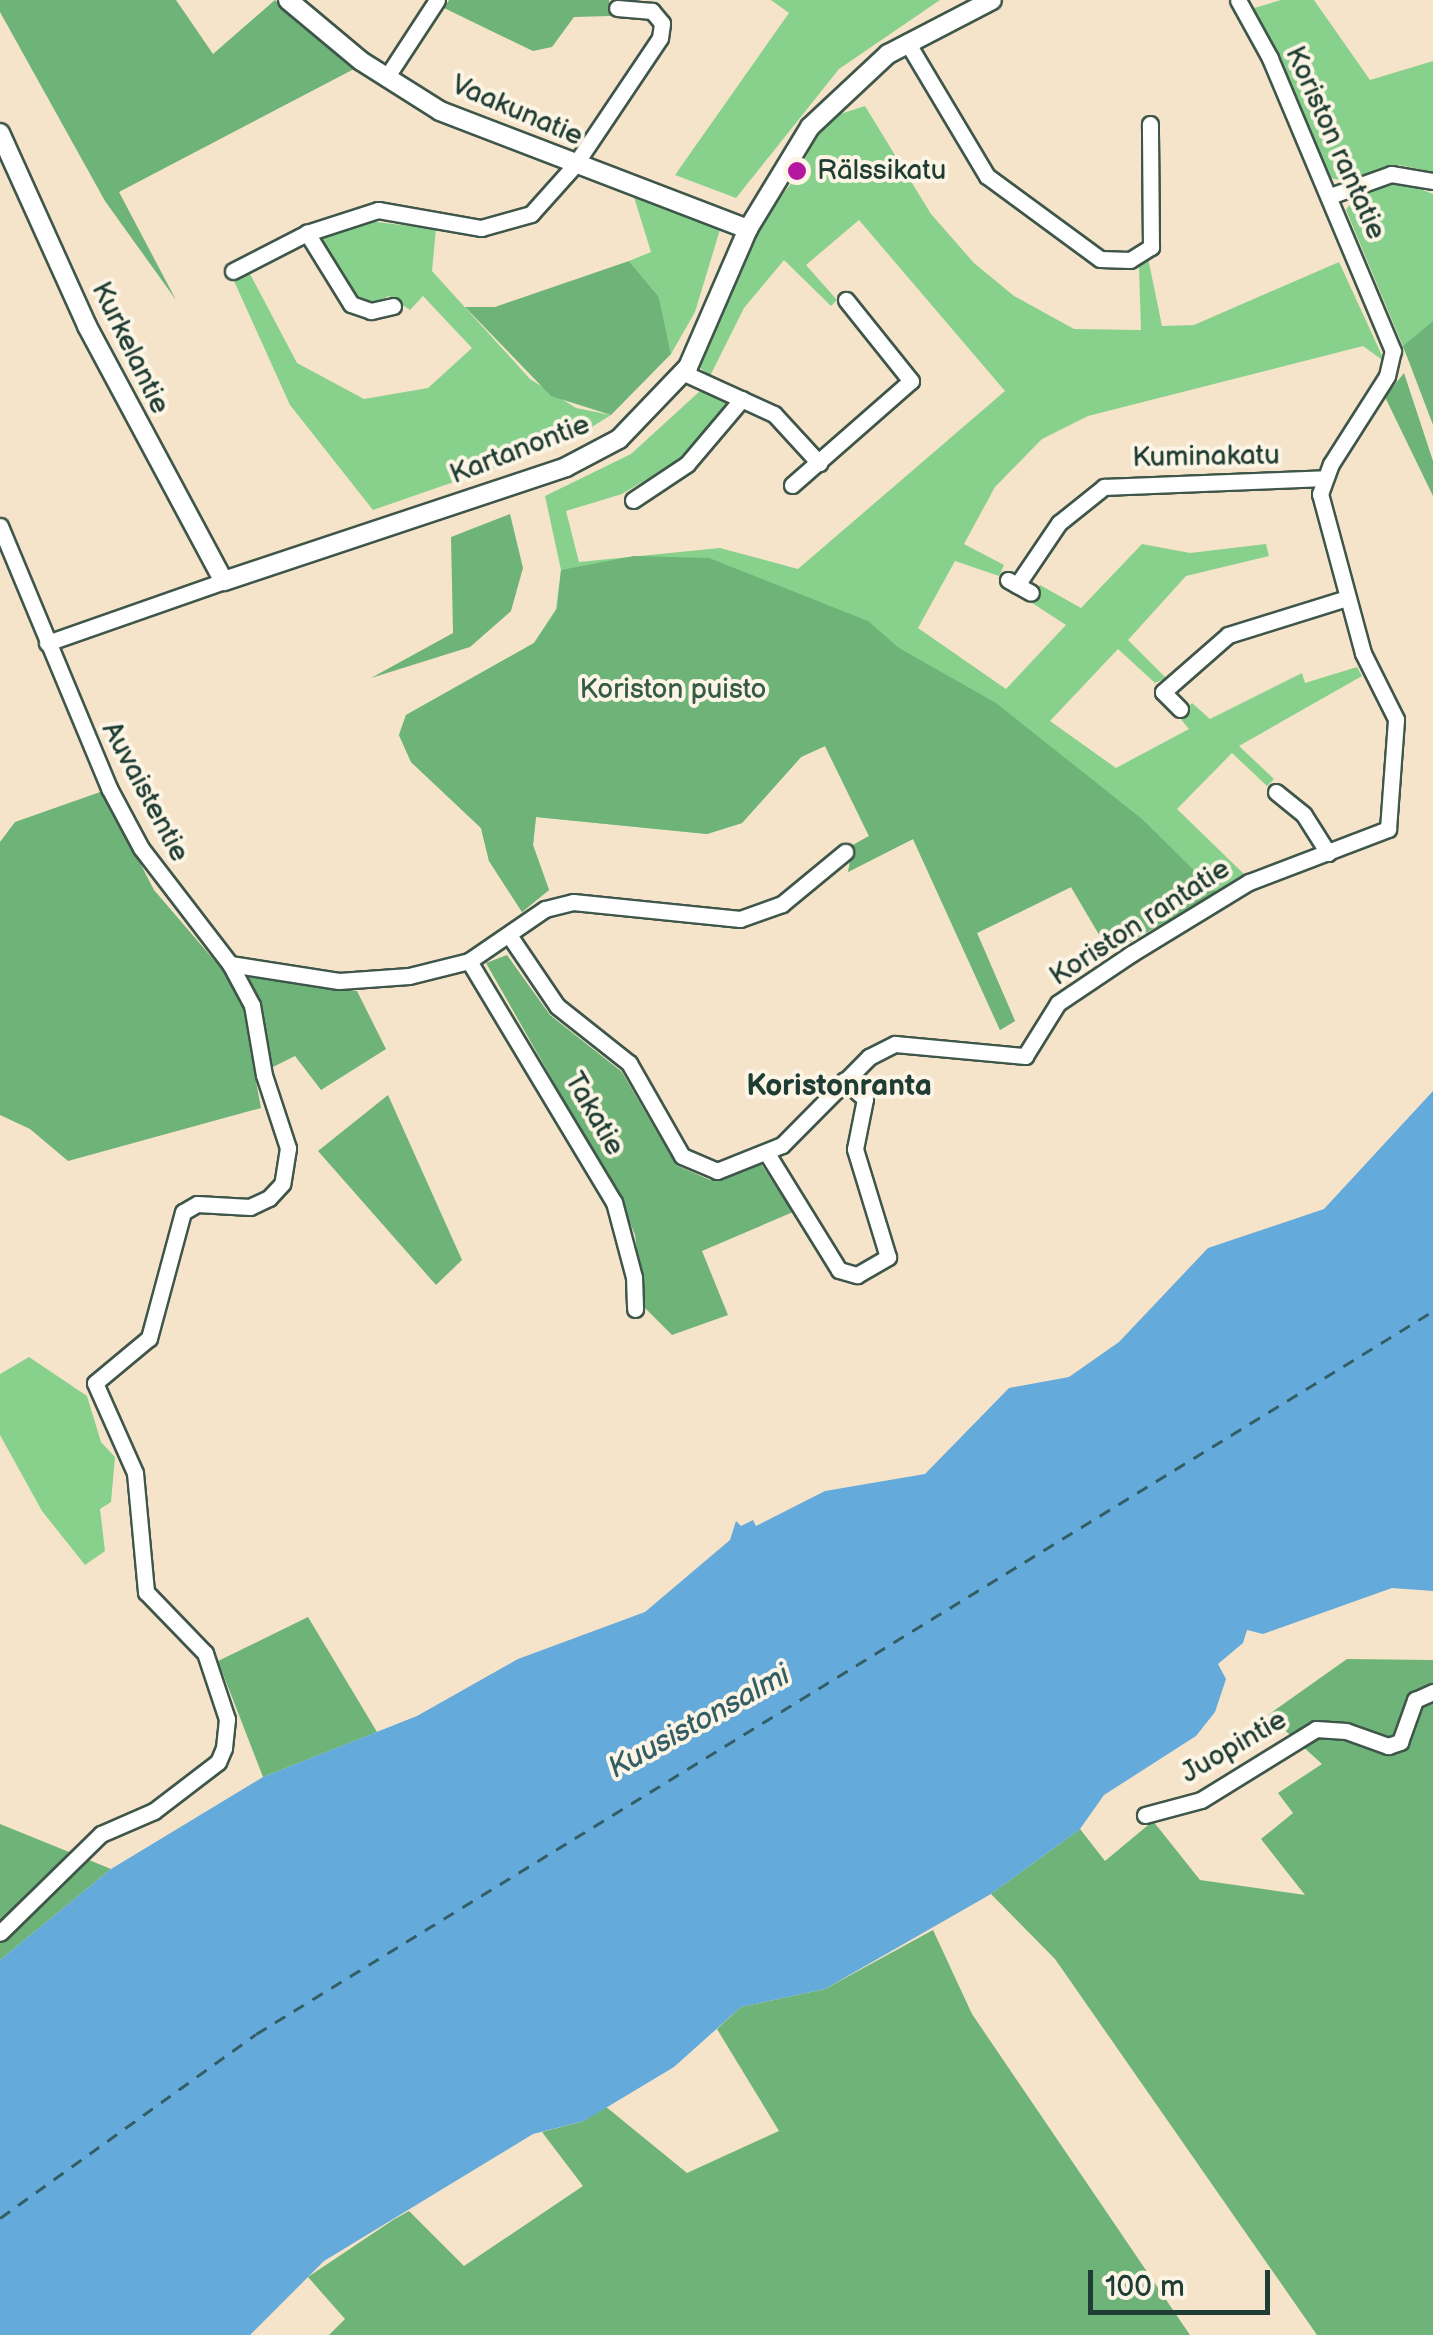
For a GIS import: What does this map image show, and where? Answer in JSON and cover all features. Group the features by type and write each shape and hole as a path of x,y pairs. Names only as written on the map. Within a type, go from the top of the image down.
{"street":[{"name":"Vaakunatie","path":"288,0 386,78 464,123 748,229"},
{"path":"386,78 437,0"},
{"name":"Kartanontie","path":"46,643 591,456 640,422 684,373 748,229 810,127 864,71 907,42 992,0"},
{"name":"Koriston rantatie","path":"511,938 556,1006 629,1063 682,1156 717,1171 768,1155 795,1135 869,1057 909,1042 1025,1056 1058,1003 1112,966 1248,882 1388,830 1396,777 1396,719 1369,669 1322,516 1324,478 1387,376 1394,351 1246,2"},
{"path":"234,271 307,233 378,210 468,226 509,226 542,205 574,166 662,30 652,11 617,8"},
{"path":"907,42 987,176 1100,259 1130,260 1151,247 1150,124"},
{"name":"Kurkelantie","path":"0,133 87,326 224,581"},
{"path":"1330,196 1391,174 1433,181"},
{"path":"307,233 352,304 371,311 392,306"},
{"path":"792,485 911,381 846,300"},
{"path":"684,373 785,423 819,463"},
{"path":"633,500 687,464 742,399"},
{"name":"Kuminakatu","path":"1019,586 1058,523 1104,487 1324,478"},
{"name":"Auvaistentie","path":"0,526 46,643 140,848 230,964 252,1005 264,1074 286,1136 282,1184 250,1207 196,1204 183,1212 149,1338 94,1383 135,1474 146,1592 205,1653 228,1733 218,1762 154,1811 100,1834 0,1933"},
{"path":"1180,710 1163,692 1228,635 1347,598"},
{"path":"1276,792 1304,815 1328,853"},
{"path":"230,964 365,982 469,960 511,938 545,909 573,902 752,917 800,892 845,852"},
{"name":"Takatie","path":"469,960 498,1000 614,1202 634,1277 635,1309"},
{"path":"768,1155 839,1270 857,1276 888,1258 876,1209 861,1186 855,1149 865,1100 844,1080"},
{"name":"Juopintie","path":"1145,1815 1201,1800 1316,1729 1346,1731 1388,1746 1400,1742 1415,1700 1433,1692"}],"green space":[{"path":"0,0 176,0 213,54 275,0 354,69 119,192 176,300 105,201 0,12"},
{"path":"449,0 609,0 610,16 574,17 552,47 533,51 444,8"},
{"path":"771,0 940,0 839,69 736,198 675,175 789,13"},
{"path":"1281,0 1314,0 1370,80 1433,61 1433,172 1399,165 1344,181 1330,178 1254,8"},
{"name":"Koriston puisto","path":"865,106 931,214 974,263 1014,296 1074,329 1141,330 1139,267 1148,258 1162,326 1194,325 1339,262 1385,362 1363,346 1088,416 1042,439 995,487 964,544 1004,565 999,576 955,561 918,628 1006,689 1066,625 1029,601 1040,585 1081,608 1142,544 1190,553 1266,544 1269,556 1186,576 1128,640 1166,678 1155,683 1118,649 1050,721 1116,768 1189,729 1179,717 1192,703 1210,719 1302,673 1305,683 1357,667 1362,676 1239,746 1274,779 1267,786 1232,753 1177,809 1247,877 1110,953 1071,887 977,933 1015,1021 1000,1030 913,839 848,872 853,845 869,836 825,746 801,757 742,823 707,834 536,817 533,845 549,890 522,912 489,861 481,828 411,762 399,735 406,715 534,643 556,609 561,570 545,496 631,454 700,391 732,405 684,457 622,494 566,511 579,562 720,548 798,569 1005,391 859,220 806,265 837,300 831,306 784,260 744,308 710,376 699,367 764,218 797,176 818,131 828,118"},
{"path":"1399,181 1433,194 1433,380 1419,385 1346,210 1356,195"},
{"path":"634,197 722,223 695,312 671,354 659,297 629,261 651,252"},
{"path":"368,221 436,229 432,271 530,379 576,408 611,415 566,443 373,510 290,405 234,281 250,274 297,363 364,399 428,388 472,348 423,296 410,310 389,296 372,304 343,287 319,238"},
{"path":"629,261 659,297 671,354 611,415 551,396 465,307 495,307"},
{"path":"1433,321 1433,425 1403,346"},
{"path":"1404,373 1433,461 1433,496 1385,397"},
{"path":"510,514 523,568 511,611 470,647 371,678 453,633 451,537"},
{"path":"634,556 709,558 868,621 899,648 996,703 1142,819 1216,892 1110,953 1071,887 977,933 1015,1021 1000,1030 913,839 848,872 853,845 869,836 825,746 801,757 742,823 707,834 536,817 533,845 549,890 522,912 489,861 481,828 411,762 399,735 406,715 534,643 557,609 561,570"},
{"path":"103,791 154,890 226,974 357,991 386,1049 321,1090 295,1056 255,1076 261,1108 68,1161 30,1129 0,1115 0,842 15,822"},
{"path":"507,955 550,1015 622,1072 676,1165 710,1180 761,1164 793,1212 702,1251 728,1315 672,1335 644,1307 635,1235 620,1199 486,963"},
{"path":"388,1095 462,1260 436,1285 318,1151"},
{"path":"29,1357 87,1396 101,1442 115,1457 111,1502 100,1509 105,1551 85,1565 42,1511 0,1435 0,1374"},
{"path":"308,1617 377,1732 263,1777 218,1661"},
{"path":"1347,1659 1433,1660 1433,2335 1317,2335 1055,1959 991,1894 1080,1829 1105,1861 1153,1821 1200,1880 1305,1895 1261,1839 1293,1813 1278,1793 1322,1764 1268,1715"},
{"path":"0,1824 111,1869 0,1960"},
{"path":"933,1930 972,2014 1190,2335 329,2335 345,2319 308,2277 393,2220 409,2211 464,2266 583,2186 542,2132 584,2121 605,2106 687,2173 779,2131 717,2029 741,2007 825,1989"}],"water":[{"name":"Kuusistonsalmi","path":"1433,1091 1433,1591 1392,1588 1263,1634 1247,1630 1243,1643 1218,1664 1226,1679 1215,1712 1196,1736 1104,1795 1080,1829 991,1894 825,1989 741,2007 674,2067 584,2121 533,2134 324,2261 250,2335 0,2335 0,1960 111,1869 263,1777 417,1716 518,1659 645,1612 730,1540 736,1521 741,1526 753,1520 756,1526 825,1491 925,1474 1009,1388 1069,1377 1119,1342 1208,1248 1324,1209"}],"ferry route":[{"path":"0,2218 256,2034 1433,1311"}],"place":[{"name":"Rälssikatu","path":"797,171"}],"district":[{"name":"Koristonranta","path":"839,1086"}]}
